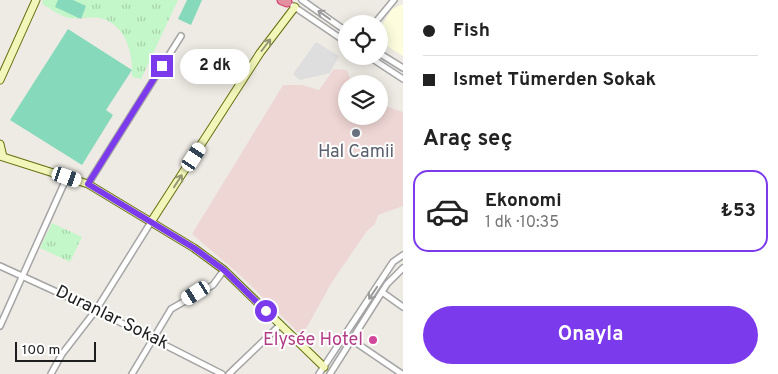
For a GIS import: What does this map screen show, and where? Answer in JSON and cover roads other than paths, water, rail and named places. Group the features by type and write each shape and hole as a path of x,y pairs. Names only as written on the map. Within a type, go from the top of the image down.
{"street":[{"path":"0,80 36,0"},
{"path":"302,0 338,25"},
{"path":"382,15 394,0"},
{"path":"284,1 338,37"},
{"path":"58,374 52,372 62,354 96,310 260,53 295,7"},
{"path":"88,184 181,36"},
{"path":"388,58 403,68"},
{"path":"382,65 403,79"},
{"path":"0,144 2,156 88,184 151,222 224,270 329,374 382,292 403,268"},
{"path":"0,326 67,177"},
{"path":"319,374 393,262 403,255"},
{"name":"Duranlar Sokak","path":"0,266 23,275 154,338 222,374"},
{"path":"132,374 171,309 213,285 224,270"},
{"path":"382,292 403,307"},
{"path":"229,374 280,324"},
{"path":"352,340 402,374"}],"place":[{"name":"Hal Camii","path":"356,133"},
{"name":"Elysée Hotel","path":"373,340"}]}
